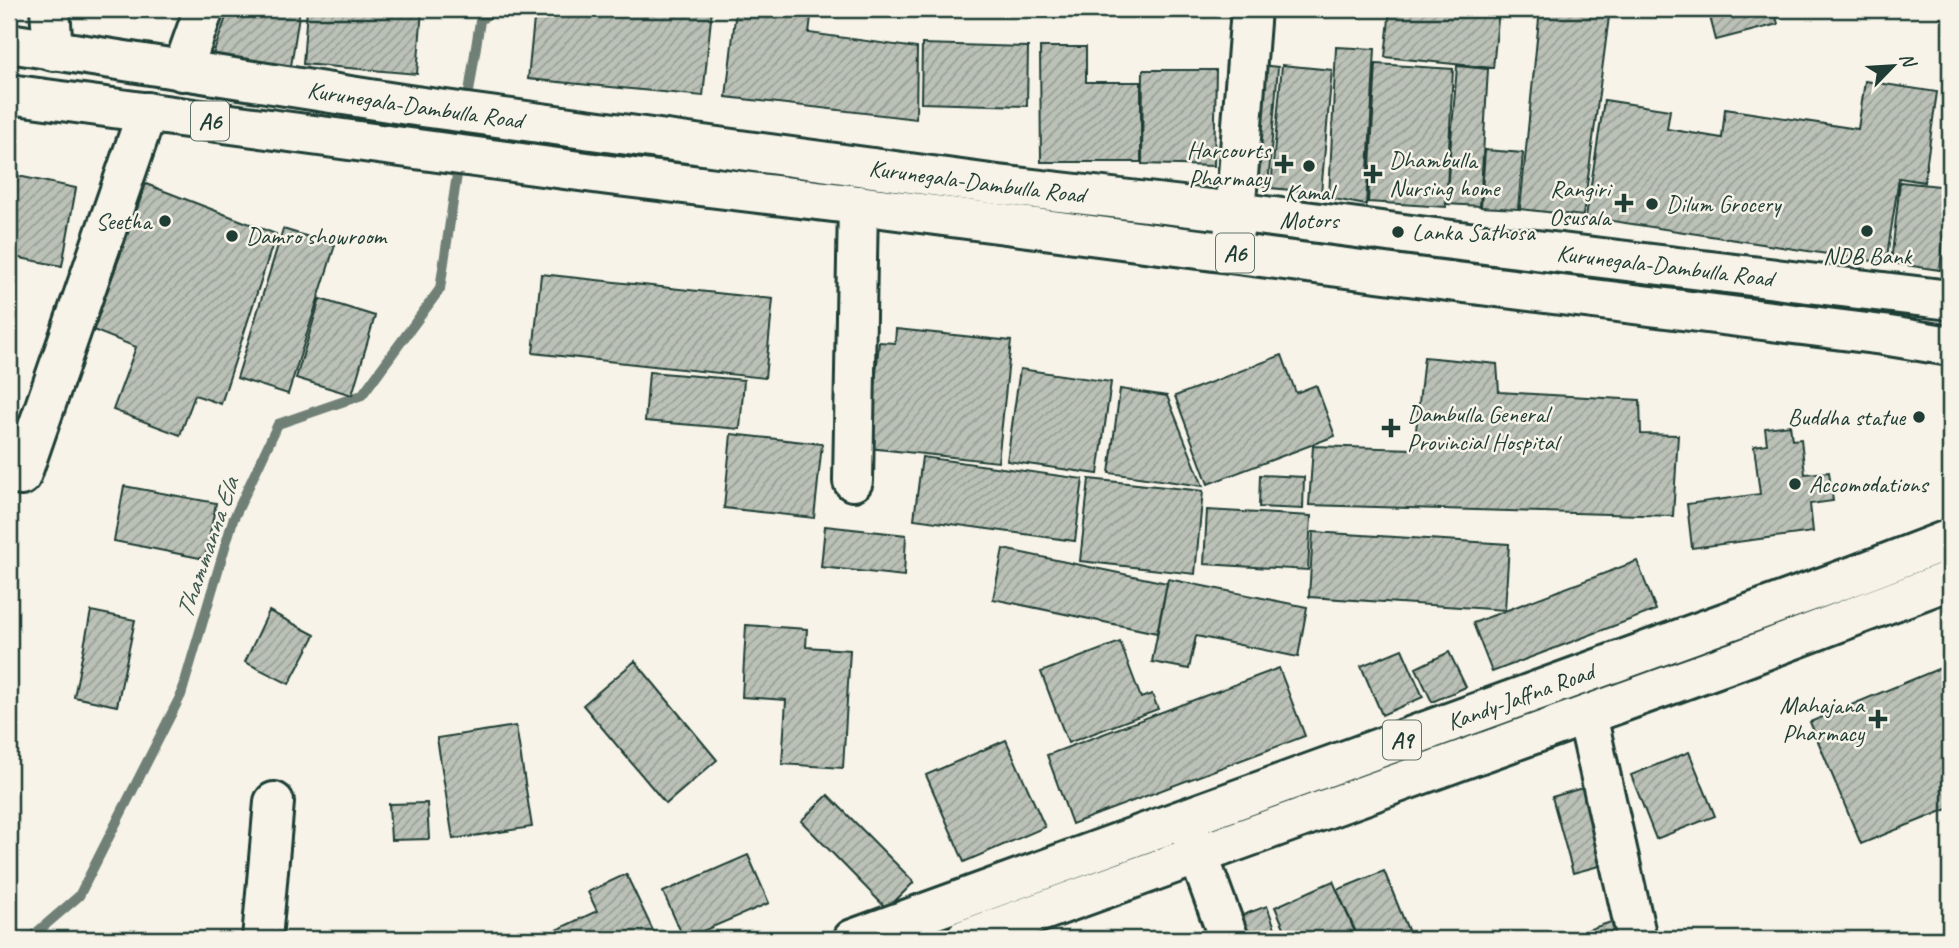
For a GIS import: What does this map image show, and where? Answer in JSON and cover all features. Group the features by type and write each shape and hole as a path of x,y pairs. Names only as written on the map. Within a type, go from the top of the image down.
{"main road":[{"path":"50,9 53,51"},
{"path":"182,71 204,9"},
{"path":"1232,253 1251,9"},
{"name":"Kurunegala-Dambulla Road","path":"9,44 408,105 998,185 1950,300"},
{"name":"Kurunegala-Dambulla Road","path":"9,93 609,176 1869,333 1950,346"},
{"path":"21,476 147,112"},
{"path":"853,481 858,205"},
{"path":"1416,277 1419,236"},
{"name":"Kandy-Jaffna Road","path":"853,939 1844,580 1950,539"},
{"name":"Kandy-Jaffna Road","path":"965,939 1587,715 1950,580"},
{"path":"1587,715 1637,939"},
{"path":"262,939 274,802"},
{"path":"1185,818 1228,939"},
{"path":"1076,857 1091,894"}],"building":[{"path":"229,9 300,9 291,66 211,60"},
{"path":"307,9 422,9 417,74 303,64"},
{"path":"535,9 712,9 703,96 528,79"},
{"path":"736,9 812,9 809,33 917,48 916,119 726,97"},
{"path":"1390,9 1499,10 1493,68 1385,57"},
{"path":"1540,9 1610,9 1583,216 1520,209"},
{"path":"1708,9 1774,9 1778,24 1716,40"},
{"path":"922,44 1028,47 1027,106 921,103"},
{"path":"1040,47 1086,47 1086,82 1141,82 1141,162 1041,162"},
{"path":"1336,47 1375,49 1366,205 1329,198"},
{"path":"1251,64 1278,67 1268,186 1240,184"},
{"path":"1376,64 1453,69 1446,207 1368,202"},
{"path":"1282,65 1332,70 1321,193 1271,188"},
{"path":"1457,66 1488,69 1480,206 1446,204"},
{"path":"1143,70 1216,70 1214,166 1142,164"},
{"path":"1865,81 1937,92 1924,182 1899,178 1886,263 1586,217 1604,100 1670,110 1667,129 1722,138 1725,109 1858,129"},
{"path":"1485,150 1523,153 1518,209 1481,207"},
{"path":"9,176 15,177 9,211"},
{"path":"18,176 76,188 62,266 9,256 9,226"},
{"path":"1900,182 1949,187 1940,270 1891,263"},
{"path":"146,184 276,234 221,404 195,395 180,435 113,410 136,347 93,330"},
{"path":"1950,213 1950,275 1946,275"},
{"path":"283,229 335,245 288,394 237,378"},
{"path":"541,274 773,299 765,378 533,353"},
{"path":"320,299 375,316 352,395 296,378"},
{"path":"896,329 1011,341 998,462 869,448 879,342 895,343"},
{"path":"1282,355 1296,393 1316,385 1335,436 1208,484 1175,396"},
{"path":"1424,357 1497,364 1499,392 1640,400 1641,434 1678,435 1673,516 1309,505 1313,446 1414,449"},
{"path":"1020,369 1111,382 1098,474 1007,461"},
{"path":"649,372 744,380 740,429 645,421"},
{"path":"1120,389 1167,396 1203,486 1109,473"},
{"name":"Accomodations","path":"1790,425 1792,440 1801,439 1805,474 1829,472 1833,501 1810,504 1813,532 1692,548 1687,504 1760,494 1754,446 1767,444 1765,428"},
{"path":"731,434 822,444 814,518 724,508"},
{"path":"922,457 1083,479 1075,541 914,519"},
{"path":"1260,475 1304,477 1303,509 1259,507"},
{"path":"1089,479 1203,491 1195,574 1080,561"},
{"path":"124,486 216,503 205,559 114,541"},
{"path":"1207,510 1311,516 1308,570 1204,564"},
{"path":"825,526 906,535 904,576 821,567"},
{"path":"1313,532 1509,544 1505,610 1309,597"},
{"path":"1003,549 1167,583 1157,633 993,599"},
{"path":"1637,561 1656,610 1492,672 1473,623"},
{"path":"1168,579 1307,607 1298,657 1196,636 1189,669 1152,662"},
{"path":"91,611 135,620 117,706 74,697"},
{"path":"269,611 315,635 289,684 245,662"},
{"path":"746,625 807,629 806,647 850,650 843,768 782,764 786,700 742,697"},
{"path":"1120,642 1141,698 1152,694 1158,709 1068,743 1041,672"},
{"path":"1402,649 1423,697 1382,715 1361,666"},
{"path":"1449,652 1466,687 1432,702 1416,668"},
{"path":"635,661 717,760 666,804 583,705"},
{"path":"1950,664 1950,808 1861,844 1810,722"},
{"path":"1279,668 1305,736 1072,824 1047,755"},
{"path":"516,726 532,827 453,839 437,738"},
{"path":"1006,740 1045,827 964,862 926,775"},
{"path":"1689,752 1715,816 1656,839 1631,775"},
{"path":"1589,786 1610,863 1573,873 1552,797"},
{"path":"828,795 914,882 887,909 801,821"},
{"path":"427,803 429,839 391,840 389,804"},
{"path":"748,855 769,903 684,939 663,892"},
{"path":"1384,871 1408,930 1385,939 1359,939 1337,890"},
{"path":"626,874 657,939 537,939 597,911 588,892"},
{"path":"1333,881 1358,939 1289,939 1275,907"},
{"path":"1267,906 1279,939 1236,939 1229,920"},
{"path":"1611,922 1617,939 1566,937"}],"waterway":[{"name":"Thammanna Ela","path":"467,105 480,21 492,9"},
{"name":"Thammanna Ela","path":"29,939 79,896 181,695 233,520 278,424 362,395 440,289 459,161"}],"place":[{"name":"Harcourts Pharmacy","path":"1284,164"},
{"name":"Kamal Motors","path":"1309,166"},
{"name":"Dhambulla Nursing home","path":"1373,174"},
{"name":"Rangiri Osusala","path":"1624,203"},
{"name":"Dilum Grocery","path":"1652,204"},
{"name":"Seetha","path":"165,221"},
{"name":"NDB Bank","path":"1867,231"},
{"name":"Lanka Sathosa","path":"1398,232"},
{"name":"Damro showroom","path":"232,236"},
{"name":"Buddha statue","path":"1919,417"},
{"name":"Dambulla General Provincial Hospital","path":"1391,428"},
{"name":"Accomodations","path":"1795,484"},
{"name":"Mahajana Pharmacy","path":"1878,719"}]}
